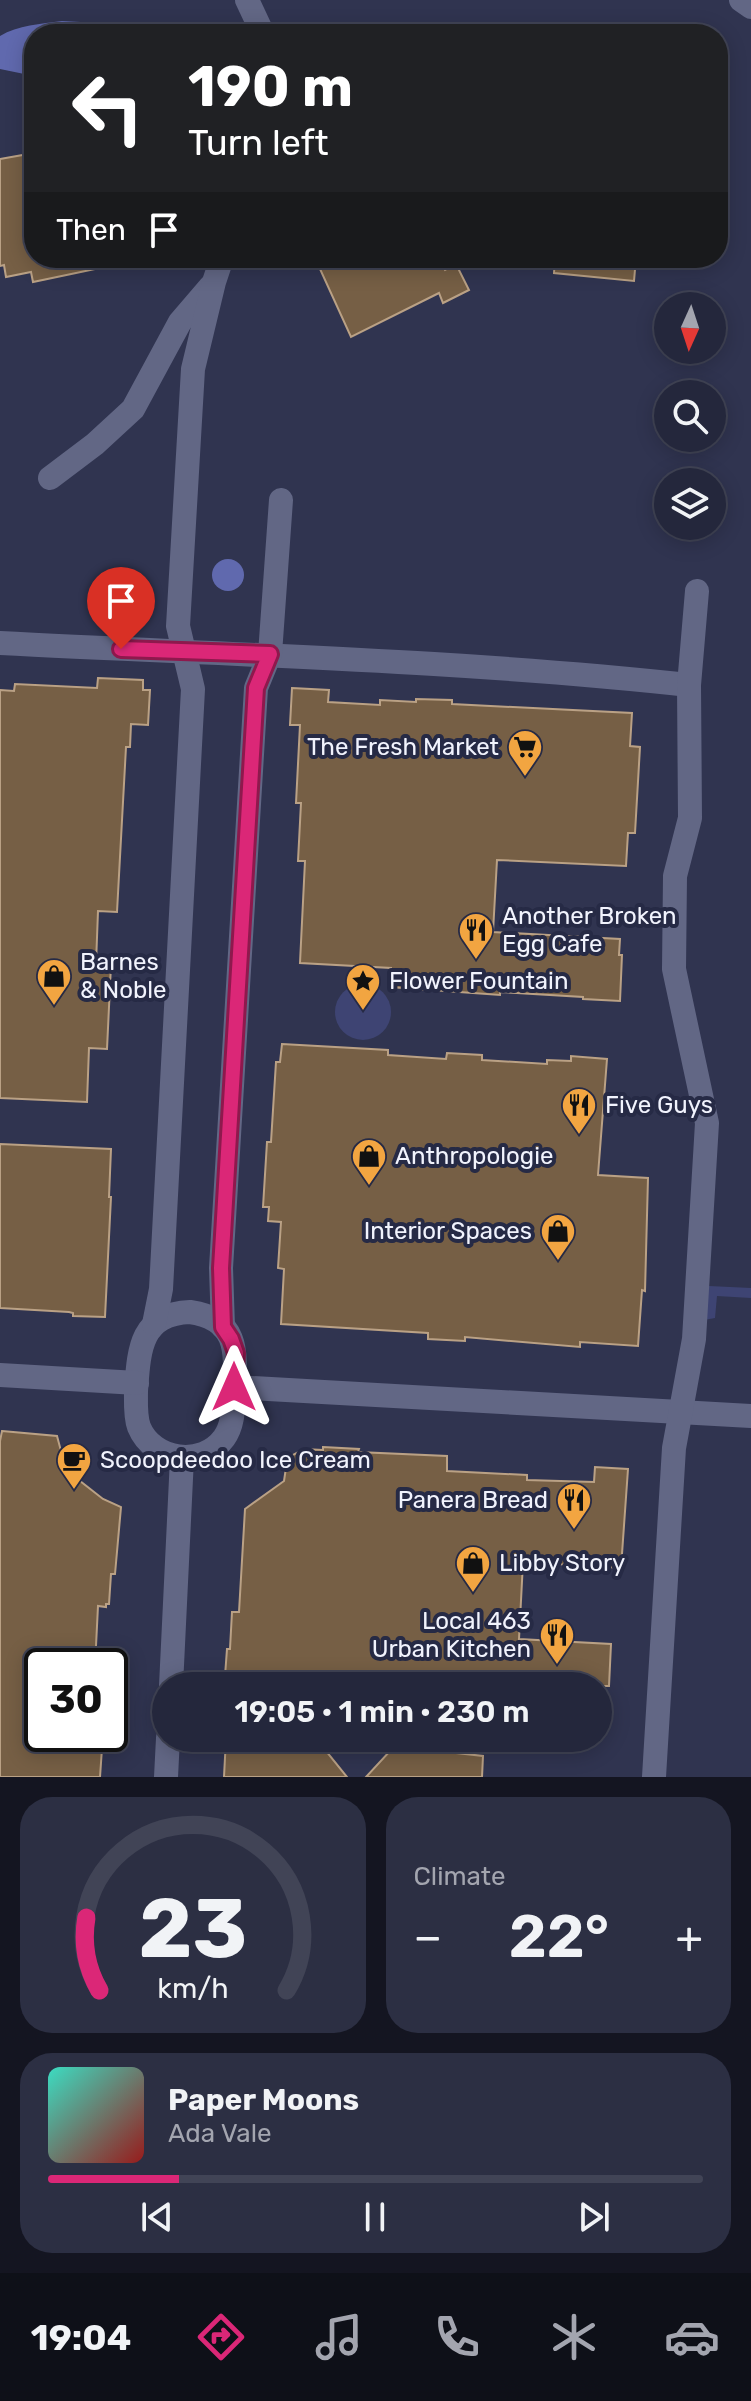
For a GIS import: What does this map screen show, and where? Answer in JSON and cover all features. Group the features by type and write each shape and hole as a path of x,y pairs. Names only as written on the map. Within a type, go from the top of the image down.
{"street":[{"path":"247,0 258,24"},
{"path":"741,0 751,7"},
{"path":"154,1324 161,1289 193,689 178,626 193,369 219,268"},
{"path":"50,478 95,444 133,409 180,322 214,282"},
{"path":"223,1327 221,1268 256,688 270,654 281,500"},
{"path":"654,1777 671,1485 674,1448 694,1339 707,1123 674,969 673,943 675,876 690,818 689,685 697,591"},
{"path":"0,643 270,654 384,664 537,671 689,685"},
{"path":"190,1312 212,1319 223,1327 236,1353 231,1424 224,1438 212,1450 182,1458 167,1455 145,1438 138,1425 138,1352 144,1337 154,1324 168,1315 190,1312"},
{"path":"0,1375 137,1383"},
{"path":"234,1387 751,1416"},
{"path":"172,1672 182,1458"},
{"path":"166,1777 167,1752"}],"shaded area":[{"path":"62,21 117,24 42,24"},
{"path":"22,27 24,74 0,69 0,36"},
{"path":"228,559 240,563 244,575 240,587 228,591 216,587 212,575 216,563"},
{"name":"Flower Fountain","path":"363,984 383,992 391,1012 383,1032 363,1040 343,1032 335,1012 343,992"},
{"path":"709,1286 751,1288 751,1298 717,1296 715,1318 704,1320"}],"building":[{"path":"24,155 24,268 100,268 33,282 31,272 6,277 4,265 0,266 0,159"},
{"path":"320,268 458,268 469,290 443,303 439,293 351,337"},
{"path":"554,268 635,268 634,281 554,273"},
{"path":"98,678 143,680 143,690 150,690 148,725 131,724 130,747 126,747 117,912 98,911 96,964 111,965 107,1049 89,1048 87,1102 0,1098 0,690 14,691 15,684 97,688"},
{"path":"292,688 329,690 328,702 380,705 380,700 452,700 452,704 632,713 630,746 640,747 635,833 628,833 626,866 497,860 493,932 620,939 620,1001 390,987 391,968 300,963 305,861 298,861 301,803 296,803 300,725 290,725"},
{"path":"282,1044 388,1050 388,1055 446,1059 447,1053 482,1055 482,1060 547,1064 547,1060 571,1061 571,1056 607,1059 598,1175 648,1178 645,1291 642,1290 638,1346 580,1342 580,1347 465,1337 465,1341 428,1339 428,1333 281,1324 284,1269 278,1268 281,1222 268,1221 269,1207 263,1207 276,1062 280,1062"},
{"path":"0,1144 111,1149 105,1317 0,1308"},
{"path":"2,1431 57,1436 75,1477 103,1499 121,1507 115,1574 111,1574 109,1604 106,1607 98,1606 96,1648 24,1648 24,1752 102,1752 100,1777 0,1777"},
{"path":"323,1447 359,1449 358,1452 447,1456 447,1471 527,1475 527,1480 594,1482 595,1467 628,1469 621,1568 523,1562 519,1639 611,1644 610,1672 225,1672 232,1612 239,1612 245,1509 284,1481 287,1461 291,1456 304,1449 323,1450"},
{"path":"225,1752 327,1752 347,1777 224,1777"},
{"path":"389,1752 483,1756 482,1777 366,1777"}],"place":[{"name":"The Fresh Market","path":"525,778"},
{"name":"Another Broken Egg Cafe","path":"476,961"},
{"name":"Barnes & Noble","path":"54,1007"},
{"name":"Flower Fountain","path":"363,1012"},
{"name":"Five Guys","path":"579,1136"},
{"name":"Anthropologie","path":"369,1187"},
{"name":"Interior Spaces","path":"558,1262"},
{"name":"Scoopdeedoo Ice Cream","path":"74,1491"},
{"name":"Panera Bread","path":"574,1531"},
{"name":"Libby Story","path":"473,1594"},
{"name":"Local 463 Urban Kitchen","path":"557,1666"}],"route":[{"path":"121,649 270,654 256,688 221,1268 223,1327 236,1353 234,1387"}]}
